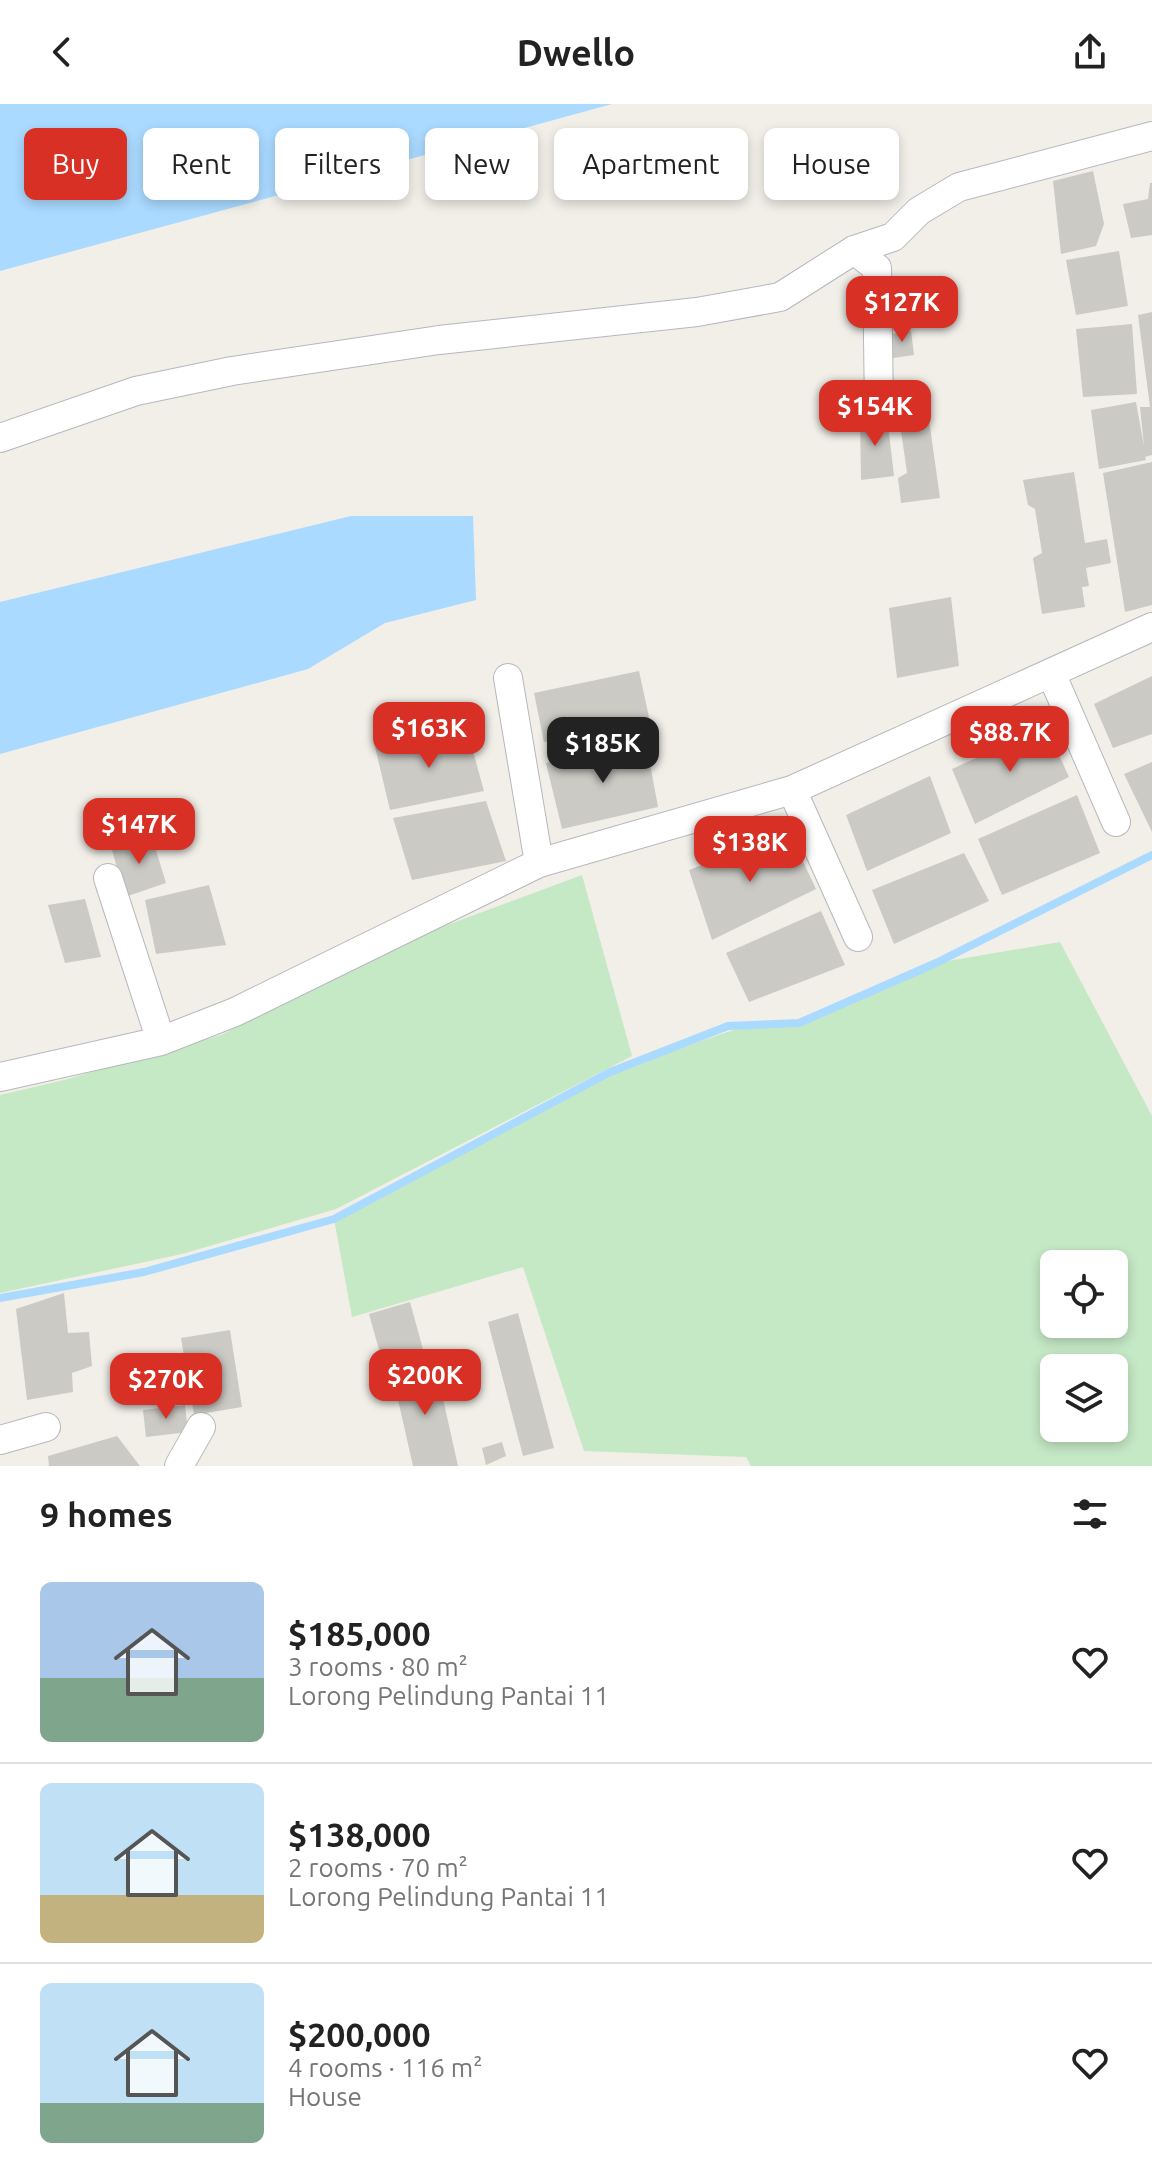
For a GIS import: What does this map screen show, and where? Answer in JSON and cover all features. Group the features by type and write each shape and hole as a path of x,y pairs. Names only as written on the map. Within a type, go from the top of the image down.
{"street":[{"path":"0,438 136,391 232,371 439,340 697,312 780,297 854,250 893,237 919,211 959,187 1152,136"},
{"path":"854,250 877,268 879,409"},
{"path":"0,1077 161,1041 235,1012 539,863 792,790 1152,627"},
{"path":"1051,673 1116,822"},
{"path":"508,678 539,863"},
{"path":"792,790 858,937"},
{"path":"108,878 161,1041"},
{"path":"0,1440 46,1427"},
{"path":"179,1466 201,1427"}],"green space":[{"path":"582,875 632,1056 336,1209 182,1254 0,1293 0,1095 221,1035 431,931"},
{"path":"1060,942 1152,1116 1152,1466 751,1466 746,1457 584,1451 523,1267 352,1317 334,1219 610,1072 748,1025 799,1023 936,963"}],"water":[{"path":"0,104 612,104 524,128 425,128 425,155 409,159 409,128 275,128 275,196 0,271"},
{"path":"351,516 473,516 476,600 385,623 308,669 0,754 0,602"}],"building":[{"path":"1093,171 1104,224 1096,246 1061,254 1053,181"},
{"path":"1150,183 1152,235 1131,238 1123,204 1148,199"},
{"path":"1119,251 1128,306 1076,315 1066,260"},
{"path":"1152,312 1152,407 1150,407 1138,315"},
{"path":"1132,324 1137,394 1083,397 1076,329"},
{"path":"911,331 914,355 893,358 890,334"},
{"path":"925,391 940,498 901,503 898,478 907,473 896,395"},
{"path":"1136,402 1144,446 1140,407 1152,407 1152,455 1145,457 1146,460 1099,469 1091,410"},
{"path":"887,416 894,476 861,480 860,417"},
{"path":"1152,462 1152,605 1125,612 1103,473"},
{"path":"1074,472 1085,543 1107,539 1111,563 1086,568 1089,586 1082,587 1085,607 1042,614 1033,558 1042,553 1035,509 1028,505 1023,480"},
{"path":"951,597 959,666 897,678 889,608"},
{"path":"639,671 652,731 544,742 534,693"},
{"path":"1152,676 1152,734 1113,748 1094,704"},
{"path":"1046,726 1069,777 975,824 952,769"},
{"path":"468,733 484,791 390,810 375,747"},
{"path":"646,742 658,807 562,829 546,763"},
{"path":"1152,762 1152,832 1124,774"},
{"path":"930,776 951,833 867,871 846,815"},
{"path":"1077,795 1100,853 1002,895 978,839"},
{"path":"486,801 506,861 412,880 393,818"},
{"path":"789,832 816,889 712,940 689,870"},
{"path":"151,834 166,883 125,897 112,850"},
{"path":"964,853 989,901 894,944 872,890"},
{"path":"209,885 226,945 156,954 145,900"},
{"path":"85,899 101,957 65,963 48,905"},
{"path":"821,911 845,965 749,1002 726,953"},
{"path":"64,1293 68,1333 89,1332 92,1366 72,1373 73,1392 27,1400 16,1309"},
{"path":"410,1302 424,1353 383,1364 369,1314"},
{"path":"518,1313 554,1448 523,1456 488,1322"},
{"path":"230,1330 242,1407 194,1415 181,1338"},
{"path":"435,1363 458,1466 413,1466 392,1373"},
{"path":"185,1405 188,1432 146,1437 143,1410"},
{"path":"117,1436 140,1466 49,1466 48,1456"},
{"path":"502,1442 506,1456 486,1465 482,1448"}],"waterway":[{"path":"0,1298 144,1272 334,1219 610,1072 728,1026 799,1023 936,963 1152,855"}]}
